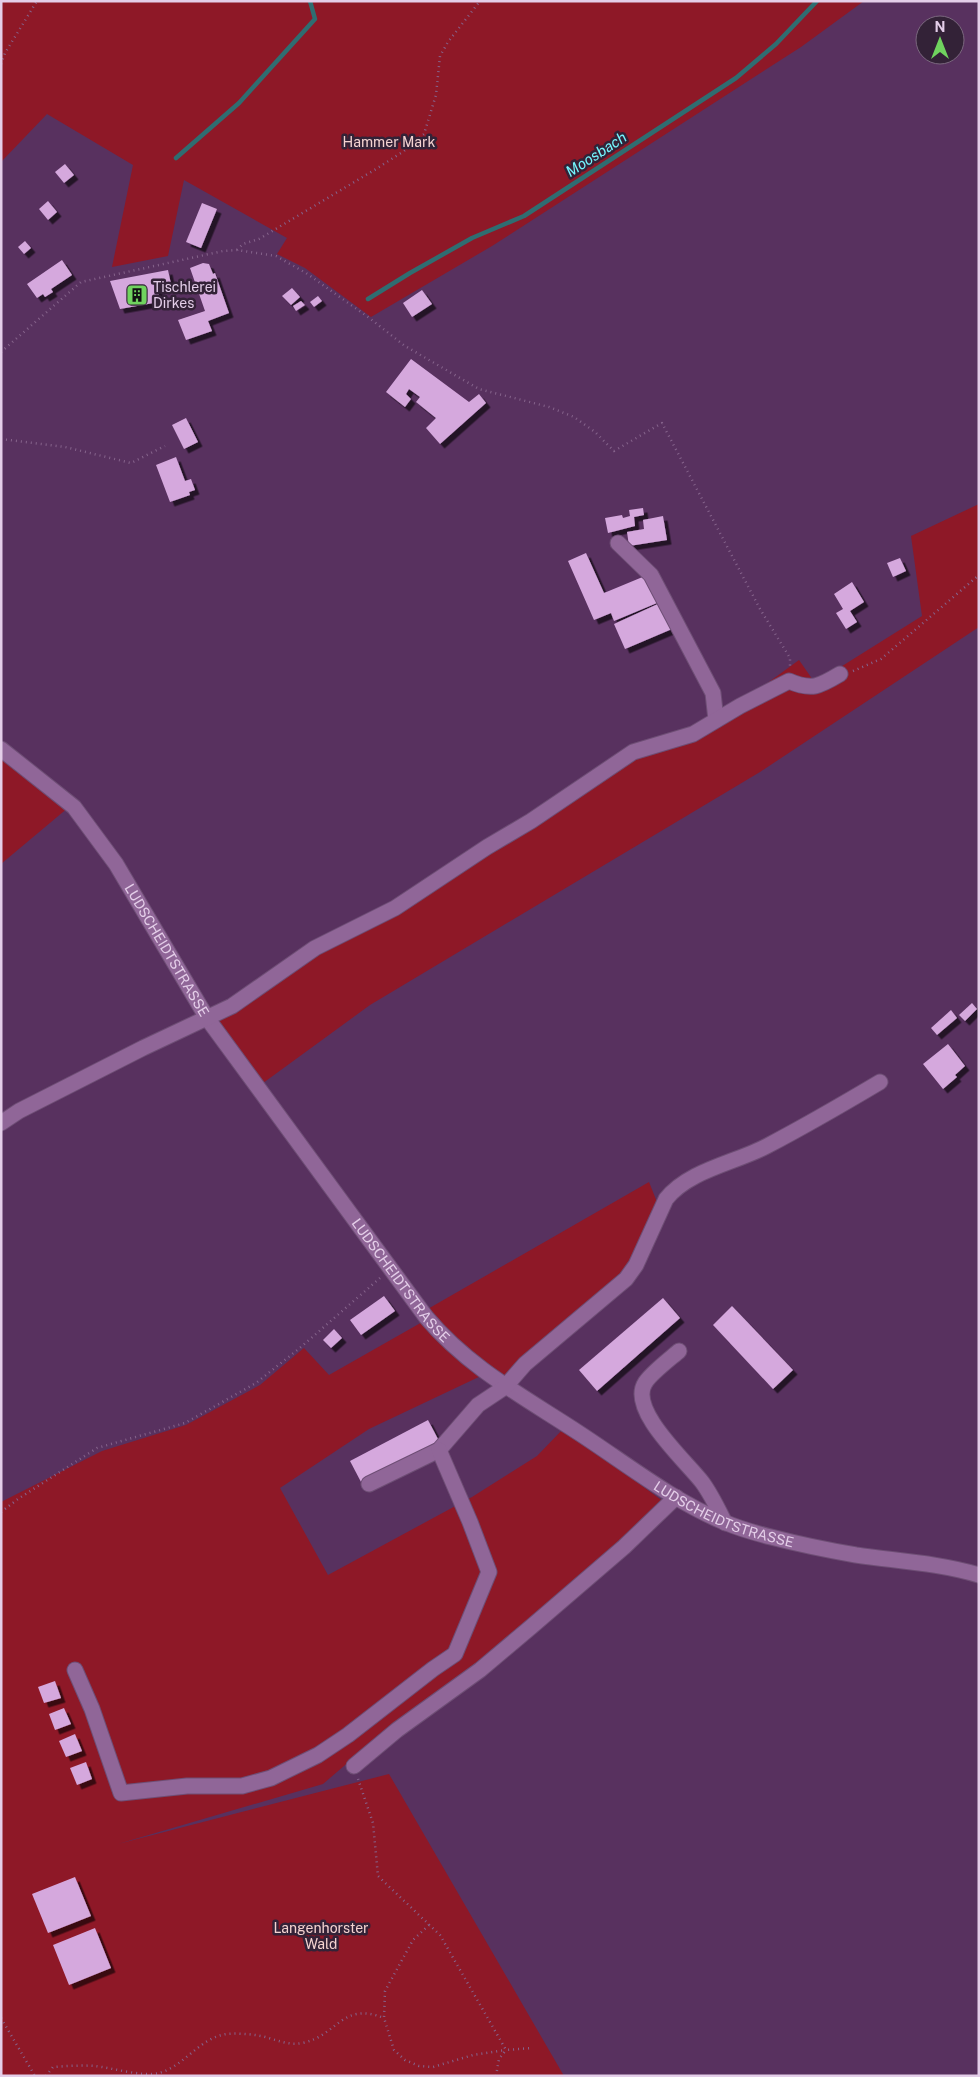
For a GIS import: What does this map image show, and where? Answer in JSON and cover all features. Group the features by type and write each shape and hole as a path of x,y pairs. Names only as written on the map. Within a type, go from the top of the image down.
{"street":[{"path":"618,543 651,575 713,694 716,720"},
{"path":"1,1123 19,1111 134,1052 232,1006 315,948 409,899 633,752 694,734 716,720 789,682 804,688 822,685 840,674"},
{"name":"LUDSCHEIDTSTRASSE","path":"1,749 74,807 116,864 207,1018 390,1269 441,1335 505,1388 549,1413 676,1497 725,1522 771,1537 813,1547 946,1567 979,1575"},
{"path":"369,1484 439,1450 478,1406 505,1388 524,1364 626,1278 636,1265 666,1199 674,1190 697,1176 766,1147 880,1082"},
{"path":"679,1351 644,1383 642,1397 646,1410 665,1440 703,1483 725,1522"},
{"path":"75,1670 92,1709 121,1793 187,1786 242,1786 271,1778 318,1755 348,1735 433,1668 455,1654 463,1632 479,1600 489,1572 439,1450"},
{"path":"354,1766 397,1730 480,1670 624,1546 676,1497"}],"path":[{"path":"1,64 5,53 37,1"},
{"path":"237,250 243,244 259,239 376,169 404,151 424,134 436,95 440,56 448,42 480,1"},
{"path":"1,352 82,282 223,251 237,250 276,256 292,264 368,317 405,346 479,389 549,407 574,417 595,432 614,451 662,423 760,609 790,658 789,682"},
{"path":"1,439 66,447 131,464 165,446"},
{"path":"840,674 847,674 881,658 979,575"},
{"path":"1,1512 18,1498 98,1448 185,1423 256,1383 301,1347 390,1269"},
{"path":"354,1766 373,1823 378,1876 440,1935 506,2050"},
{"path":"429,1925 413,1940 384,1991 384,2018 394,2050 405,2060 419,2066 433,2067 473,2055 532,2048"},
{"path":"46,2076 53,2068 66,2066 94,2066 149,2074 158,2073 173,2067 212,2038 220,2035 236,2033 297,2044 312,2041 350,2015 362,2012 384,2018"},
{"path":"1,2018 35,2076"},
{"path":"496,2076 499,2059 506,2050"}],"green space":[{"name":"Hammer Mark","path":"1,1 864,1 801,47 492,246 371,317 305,268 277,254 287,238 184,180 168,256 112,267 133,165 47,114 1,162"},
{"path":"979,504 979,627 760,772 370,1005 259,1086 213,1022 317,951 635,754 695,736 799,660 815,683 922,616 911,536"},
{"path":"1,752 69,807 1,864"},
{"path":"649,1182 659,1207 634,1263 505,1381 460,1347 426,1310"},
{"name":"Langenhorster Wald","path":"424,1321 483,1375 369,1429 280,1488 328,1575 472,1497 537,1456 564,1428 664,1502 475,1666 394,1723 323,1784 118,1844 389,1774 564,2076 1,2076 1,1502 102,1451 186,1425 260,1385 304,1348 329,1375"}],"building":[{"path":"65,164 74,175 64,183 55,172"},
{"path":"48,201 57,212 48,220 39,209"},
{"path":"202,203 217,209 201,248 186,242"},
{"path":"25,241 31,248 24,254 18,247"},
{"path":"62,260 72,275 51,289 53,292 45,297 43,294 37,298 27,284"},
{"path":"203,263 209,264 213,274 215,273 229,313 208,321 212,331 186,340 178,320 205,311 190,268"},
{"name":"Tischlerei Dirkes","path":"168,270 171,284 158,287 159,302 120,309 110,281"},
{"path":"292,288 300,297 291,305 282,296"},
{"path":"422,290 432,304 412,317 403,303"},
{"path":"318,296 322,301 314,307 310,302"},
{"path":"301,301 305,305 296,311 293,306"},
{"path":"411,359 469,402 479,394 486,403 440,444 426,428 436,418 416,402 420,397 409,389 406,394 411,399 405,407 386,392"},
{"path":"186,418 198,442 184,449 172,425"},
{"path":"176,457 185,481 191,479 195,490 189,492 190,495 170,502 156,465"},
{"path":"643,508 644,515 634,517 635,526 608,533 605,518 622,515 623,518 630,516 629,510"},
{"path":"663,516 667,540 629,546 627,532 644,529 643,520"},
{"path":"586,553 604,593 645,576 657,603 614,621 611,613 594,620 568,561"},
{"path":"900,558 906,571 893,577 887,563"},
{"path":"852,582 864,602 850,611 857,622 846,629 836,613 843,609 834,594"},
{"path":"660,603 672,629 625,649 614,624"},
{"path":"972,1003 977,1009 965,1021 959,1015"},
{"path":"951,1010 957,1018 937,1035 931,1028"},
{"path":"948,1044 965,1066 955,1075 957,1077 943,1089 923,1064"},
{"path":"384,1296 395,1311 361,1335 350,1320"},
{"path":"663,1298 680,1318 597,1391 579,1370"},
{"path":"732,1306 793,1370 773,1389 713,1325"},
{"path":"334,1329 342,1338 331,1348 323,1340"},
{"path":"428,1420 439,1441 361,1482 350,1461"},
{"path":"55,1681 61,1698 44,1703 38,1687"},
{"path":"64,1708 71,1724 55,1730 49,1714"},
{"path":"75,1734 82,1751 66,1757 59,1741"},
{"path":"86,1762 92,1779 77,1785 70,1768"},
{"path":"75,1877 91,1916 48,1933 32,1894"},
{"path":"95,1928 111,1968 69,1985 53,1945"}],"waterway":[{"path":"176,158 239,103 315,19 310,1"},
{"name":"Moosbach","path":"368,299 472,238 524,216 736,78 776,44 817,1"}],"place":[{"name":"Tischlerei Dirkes","path":"137,295"}]}
